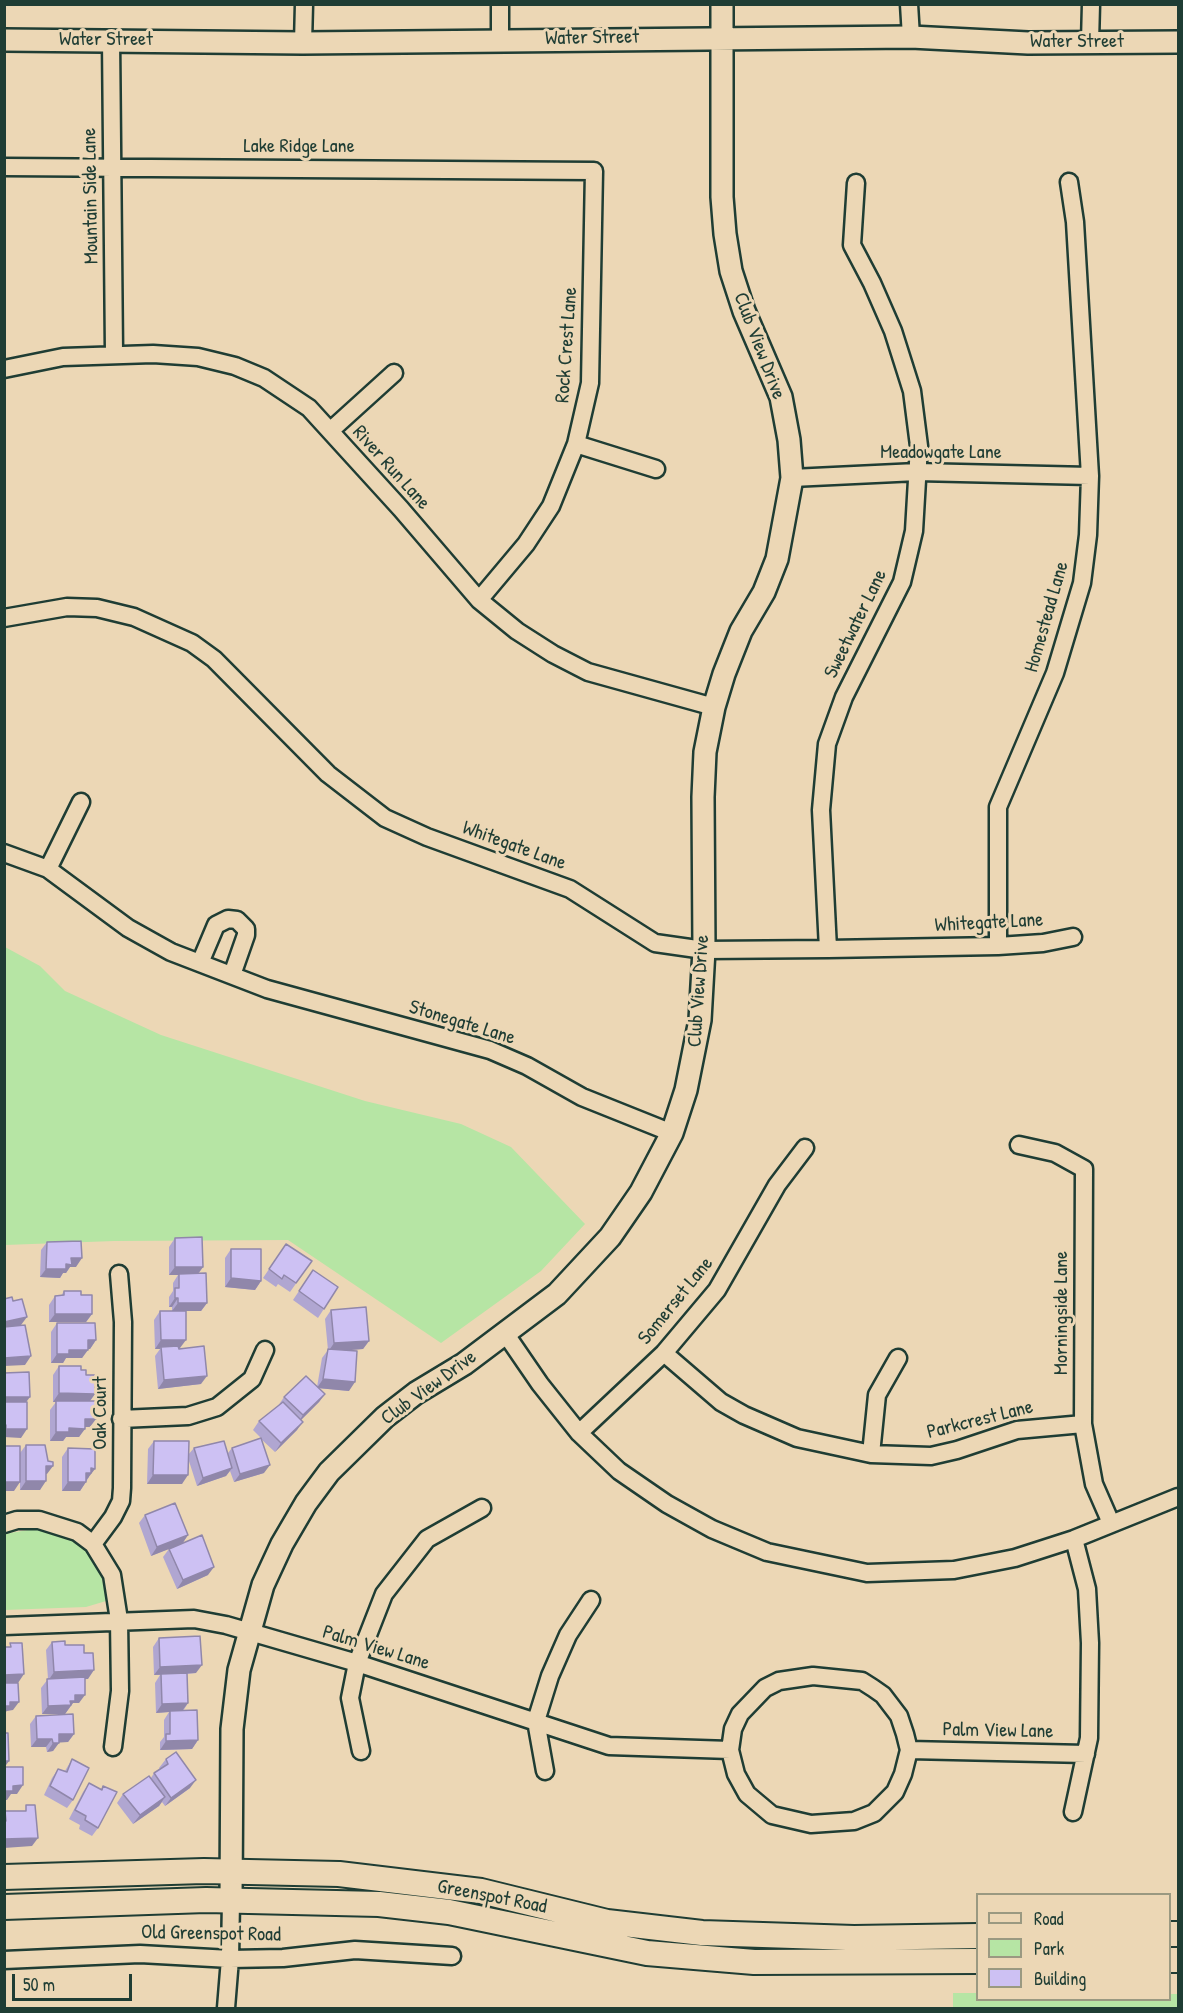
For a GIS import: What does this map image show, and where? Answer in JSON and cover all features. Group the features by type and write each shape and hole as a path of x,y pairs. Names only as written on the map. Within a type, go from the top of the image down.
{"main road":[{"name":"Greenspot Road","path":"4,1877 230,1871 339,1874 481,1891 607,1922 702,1933 854,1938 976,1936"},
{"name":"Greenspot Road","path":"4,1907 231,1900 378,1904 449,1912 647,1953 754,1962 976,1961"}],"street":[{"path":"303,43 304,4"},
{"path":"500,4 500,39"},
{"name":"Club View Drive","path":"231,1900 232,1729 239,1670 263,1585 282,1544 306,1503 329,1472 385,1417 416,1393 506,1333 557,1294 610,1237 641,1192 672,1133 686,1090 696,1047 704,950 705,752 714,707 741,631 764,592 777,559 792,478 789,440 780,397 744,311 731,271 725,234 722,197 722,4"},
{"path":"909,4 911,37"},
{"path":"1090,42 1091,4"},
{"name":"Water Street","path":"4,40 111,39 303,43 500,39 911,37 1028,43 1179,42"},
{"name":"Mountain Side Lane","path":"111,39 114,353"},
{"name":"Lake Ridge Lane","path":"4,167 594,171"},
{"name":"Rock Crest Lane","path":"478,600 526,544 551,506 576,444 590,382 594,171"},
{"name":"Homestead Lane","path":"998,945 998,807 1055,673 1082,583 1090,476 1075,222 1069,182"},
{"name":"Sweetwater Lane","path":"828,949 820,810 826,744 844,698 902,582 914,531 919,446 912,391 889,321 852,245 856,183"},
{"name":"River Run Lane","path":"4,369 63,357 114,353 198,357 235,366 264,378 309,408 401,509 478,600 553,654 588,672 714,707"},
{"path":"330,431 394,374"},
{"path":"576,444 656,469"},
{"name":"Meadowgate Lane","path":"792,478 917,472 1090,476"},
{"name":"Whitegate Lane","path":"4,618 48,609 97,608 134,617 182,638 214,659 328,774 385,818 428,837 570,889 655,943 704,950 828,949 1043,943 1073,937"},
{"path":"48,869 81,802"},
{"name":"Stonegate Lane","path":"4,853 48,869 128,928 171,952 278,992 490,1050 527,1066 582,1096 672,1133"},
{"path":"200,963 216,925 228,919 237,920 246,929 246,935 232,975"},
{"name":"Morningside Lane","path":"1019,1145 1055,1153 1084,1169 1083,1424 1094,1484 1111,1523"},
{"name":"Somerset Lane","path":"579,1432 664,1353 717,1290 777,1185 804,1148"},
{"name":"Oak Court","path":"93,1544 113,1517 121,1501 123,1322 120,1274"},
{"path":"506,1333 540,1384 579,1432 619,1471 667,1504 712,1529 766,1552 867,1573 954,1570 1015,1558 1074,1539 1178,1497"},
{"path":"121,1419 188,1416 217,1407 252,1379 265,1350"},
{"name":"Parkcrest Lane","path":"664,1353 721,1402 744,1415 796,1438 871,1454 931,1456 1017,1430 1083,1424"},
{"path":"871,1454 877,1395 898,1358"},
{"path":"361,1751 350,1698 357,1663 384,1594 428,1539 482,1508"},
{"path":"4,1524 17,1520 50,1522 77,1532 93,1544 112,1575 119,1620 120,1691 113,1747"},
{"path":"1073,1812 1089,1738 1090,1614 1083,1568 1074,1539"},
{"path":"545,1771 536,1721 550,1676 568,1635 591,1600"},
{"name":"Palm View Lane","path":"4,1626 194,1619 249,1631 357,1663 609,1746 730,1750"},
{"path":"813,1676 862,1681 878,1691 899,1716 909,1750 903,1774 895,1792 874,1813 854,1821 811,1824 772,1815 759,1806 741,1785 730,1750 733,1729 750,1700 765,1688 779,1682 813,1676"},
{"name":"Palm View Lane","path":"909,1750 1086,1754"},
{"path":"226,2008 231,1900"},
{"name":"Old Greenspot Road","path":"4,1960 140,1954 230,1959 283,1958 355,1950 452,1956"}],"green space":[{"path":"5,947 40,966 65,991 161,1035 365,1101 461,1124 511,1147 585,1224 541,1271 441,1343 288,1240 114,1241 5,1245"},
{"path":"34,1529 57,1532 76,1542 91,1556 101,1572 106,1601 86,1607 5,1610 4,1534"},
{"path":"953,1993 976,1993 976,2001 1171,2001 1171,1994 1178,1994 1178,2008 953,2008"}],"building":[{"path":"202,1237 203,1267 175,1267 175,1238"},
{"path":"81,1241 82,1258 71,1258 72,1265 66,1264 66,1269 46,1269 47,1242"},
{"path":"286,1244 312,1261 296,1283 284,1275 282,1279 269,1269"},
{"path":"231,1249 261,1249 261,1281 231,1278"},
{"path":"313,1270 338,1287 324,1309 299,1291"},
{"path":"206,1273 207,1303 178,1303 178,1298 175,1298 175,1288 179,1288 179,1274"},
{"path":"64,1291 81,1291 81,1295 92,1295 92,1314 55,1314 55,1296 64,1295"},
{"path":"12,1297 13,1301 22,1299 27,1317 4,1322 4,1299"},
{"path":"366,1307 369,1341 334,1343 331,1310"},
{"path":"160,1311 186,1311 186,1340 161,1340"},
{"path":"57,1323 95,1323 96,1340 88,1340 88,1350 69,1350 69,1354 57,1354"},
{"path":"25,1325 31,1356 4,1358 4,1327"},
{"path":"178,1346 179,1349 204,1346 207,1376 164,1380 161,1347"},
{"path":"328,1349 357,1351 355,1382 323,1379"},
{"path":"59,1366 81,1366 81,1370 86,1370 86,1375 95,1375 95,1394 59,1393"},
{"path":"29,1372 30,1397 4,1397 4,1373"},
{"path":"306,1376 325,1394 303,1415 284,1397"},
{"path":"56,1401 96,1401 96,1419 85,1419 85,1429 69,1428 69,1432 56,1432"},
{"path":"4,1402 27,1402 27,1429 6,1429"},
{"path":"283,1402 303,1422 281,1443 259,1421"},
{"path":"261,1438 270,1465 240,1474 232,1448"},
{"path":"154,1441 189,1441 188,1475 153,1475"},
{"path":"224,1441 232,1468 203,1478 194,1448"},
{"path":"26,1445 45,1445 48,1461 53,1462 53,1466 46,1466 46,1481 26,1481"},
{"path":"4,1446 20,1446 20,1482 4,1482"},
{"path":"68,1448 95,1449 95,1469 91,1468 91,1473 86,1473 86,1482 68,1482"},
{"path":"175,1503 188,1535 157,1547 145,1515"},
{"path":"202,1535 214,1567 183,1580 169,1549"},
{"path":"200,1636 202,1665 160,1667 159,1638"},
{"path":"65,1641 65,1645 84,1645 84,1653 93,1653 94,1670 54,1672 52,1642"},
{"path":"10,1643 22,1643 24,1674 4,1675 4,1647 11,1647"},
{"path":"187,1673 188,1703 162,1704 161,1674"},
{"path":"85,1677 85,1695 75,1695 75,1701 70,1701 71,1705 48,1706 47,1679"},
{"path":"4,1683 18,1683 19,1702 10,1702 10,1706 4,1706"},
{"path":"197,1710 198,1740 166,1741 166,1734 170,1734 170,1711"},
{"path":"73,1714 74,1734 59,1734 59,1743 53,1743 52,1739 37,1739 36,1716"},
{"path":"4,1733 8,1733 9,1761 4,1761"},
{"path":"176,1752 196,1780 171,1798 154,1773 168,1764 166,1759"},
{"path":"72,1759 89,1768 73,1800 50,1786 58,1769 67,1772"},
{"path":"4,1767 23,1767 23,1785 13,1786 13,1791 4,1791"},
{"path":"149,1776 165,1797 140,1815 123,1794"},
{"path":"89,1783 102,1790 103,1786 117,1792 98,1828 85,1820 86,1816 75,1810"},
{"path":"26,1805 35,1805 38,1838 4,1839 5,1811 26,1811"}]}
